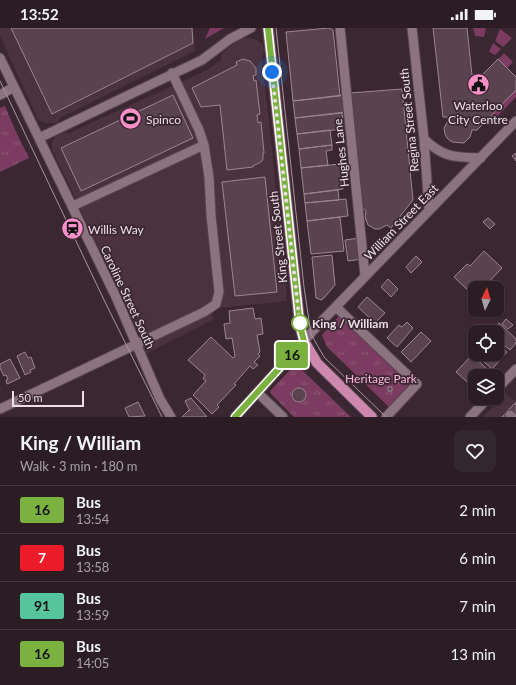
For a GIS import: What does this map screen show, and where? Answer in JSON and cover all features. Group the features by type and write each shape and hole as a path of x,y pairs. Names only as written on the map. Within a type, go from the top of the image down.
{"main road":[{"name":"King Street South","path":"268,28 300,326 304,341 317,364 372,417"}],"street":[{"path":"39,138 172,73 202,60 230,39 251,28"},
{"name":"Hughes Lane","path":"340,28 365,276"},
{"name":"Regina Street South","path":"412,28 424,138 429,210"},
{"name":"Caroline Street South","path":"0,58 73,206 137,343 160,399 171,417"},
{"path":"1,407 204,312 216,304 219,292 211,215 209,177 204,145 199,130 172,73"},
{"path":"0,95 14,87"},
{"name":"William Street East","path":"235,417 365,276 516,121"},
{"path":"424,138 434,148 449,156 481,158"},
{"path":"73,206 204,145"},
{"path":"336,307 417,384 386,417"},
{"path":"504,382 516,369"},
{"path":"258,393 283,417"},
{"path":"470,417 481,405"}],"shaded area":[{"path":"0,28 193,28 195,51 60,118 58,123 45,123 38,120 0,36"},
{"path":"242,38 257,40 262,44 264,50 262,59 279,215 284,231 287,301 219,308 212,313 214,319 146,354 137,330 52,149 52,142 55,137 65,132 69,133 207,70 221,60 221,55 237,40"},
{"path":"506,394 516,402 516,417 483,417 495,405 504,405 504,396"}],"green space":[{"path":"210,28 224,28 205,39"},
{"path":"473,28 486,28 484,37 475,36"},
{"path":"500,29 512,38 503,47 495,41"},
{"path":"493,43 501,49 495,55 489,52"},
{"path":"504,53 513,62 507,68 498,59"},
{"path":"516,90 516,97 491,123 487,119"},
{"path":"5,106 29,158 0,172 0,108"},
{"name":"Heritage Park","path":"339,316 410,385 389,407 327,347 322,335"},
{"path":"301,369 351,417 294,417 272,395 270,391 290,370"}],"building":[{"path":"11,28 192,28 193,43 52,114"},
{"path":"329,28 333,30 340,96 293,101 286,32"},
{"name":"Waterloo City Centre","path":"433,28 467,28 472,75 479,78 498,59 516,77 516,90 477,130 472,130 470,137 464,143 452,142 445,134 444,128 448,121 447,117 443,117"},
{"path":"243,59 250,61 256,68 256,75 253,76 254,81 256,80 260,114 257,115 258,123 261,122 264,153 261,162 253,167 227,170 220,105 201,107 192,88 237,65 236,62"},
{"path":"402,89 413,200 391,228 387,225 379,229 375,229 368,225 365,217 366,211 362,207 350,93"},
{"path":"173,95 193,138 81,191 61,148"},
{"path":"343,95 345,112 295,118 293,101"},
{"path":"342,113 344,129 297,134 295,118"},
{"path":"330,130 332,145 299,149 297,134"},
{"path":"332,145 332,150 326,151 328,165 301,168 299,149"},
{"path":"516,153 516,161 512,156"},
{"path":"340,164 343,189 304,194 301,168"},
{"path":"265,177 277,292 235,296 222,182"},
{"path":"338,190 339,200 305,203 304,194"},
{"path":"346,199 348,216 307,221 305,203"},
{"path":"340,217 344,251 311,254 307,221"},
{"path":"488,218 495,224 490,229 483,222"},
{"path":"360,238 362,259 348,261 345,240"},
{"path":"484,251 502,268 490,281 468,281 468,290 454,277 467,264 470,266"},
{"path":"332,255 335,285 322,300 316,298 312,257"},
{"path":"416,256 422,262 411,273 406,267"},
{"path":"388,279 398,289 391,297 381,287"},
{"path":"367,297 385,313 375,323 358,307"},
{"path":"253,308 255,319 261,318 263,334 257,335 260,352 258,354 260,356 254,362 258,365 253,369 250,366 234,384 236,385 217,405 219,407 212,414 193,395 206,381 203,379 205,375 188,360 211,337 233,358 235,356 232,338 226,339 224,324 230,323 229,311"},
{"path":"506,319 513,325 508,329 502,324"},
{"path":"407,322 413,328 397,347 387,338 399,325 402,327"},
{"path":"504,328 516,339 516,343 510,350 504,345"},
{"path":"421,332 431,341 411,362 401,352"},
{"path":"25,352 28,358 31,357 35,368 30,370 31,372 25,375 17,356"},
{"path":"10,359 20,378 7,384 6,380 8,379 6,375 4,376 0,368 0,364"},
{"path":"468,359 468,361 478,361 487,369 468,369 468,383 456,372"},
{"path":"483,361 499,361 492,369"},
{"path":"388,387 392,387 392,391 388,391"},
{"path":"299,388 304,390 306,395 304,400 299,402 294,400 292,395 294,390"},
{"path":"191,398 207,417 182,417 189,410 190,411 185,401"},
{"path":"138,402 145,416 129,417 125,408"},
{"path":"516,402 516,417 502,417"}],"tram line":[{"path":"276,28 304,287 311,334 324,357 386,417"},
{"path":"0,81 105,302 162,417"}],"bus line":[{"name":"16","path":"235,417 304,341 300,326 268,28"}],"place":[{"name":"Waterloo City Centre","path":"478,84"},
{"name":"Spinco","path":"130,119"},
{"name":"Willis Way","path":"73,229"},
{"name":"King / William","path":"300,323"}],"route":[{"path":"272,72 300,326 300,323"}]}
